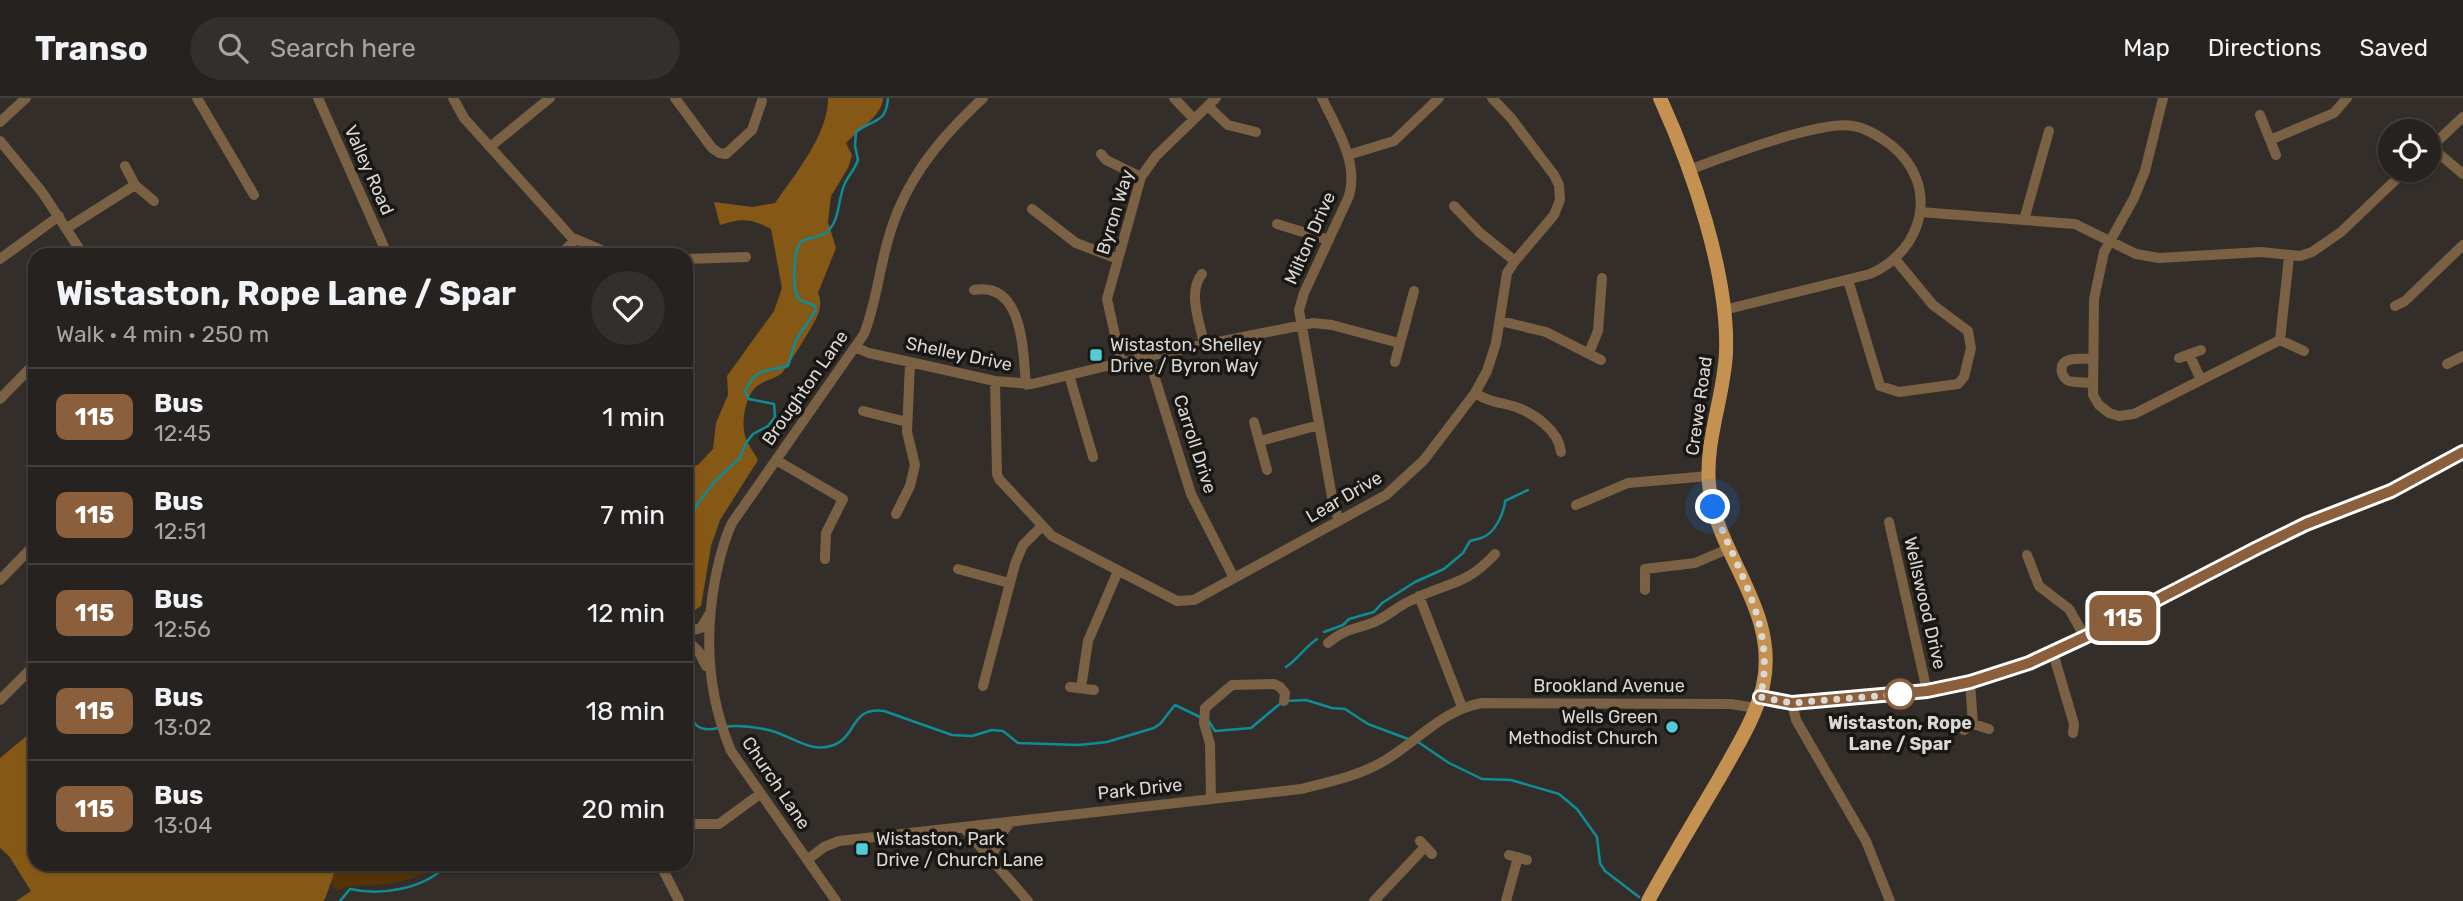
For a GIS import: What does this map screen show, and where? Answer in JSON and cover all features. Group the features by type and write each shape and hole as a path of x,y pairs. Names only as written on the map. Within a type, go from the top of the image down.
{"main road":[{"name":"Crewe Road","path":"1653,899 1738,746 1758,703 1766,665 1762,626 1713,507 1709,476 1726,357 1724,310 1711,245 1689,170 1660,98"}],"street":[{"path":"0,122 26,98"},
{"path":"197,98 254,195"},
{"name":"Valley Road","path":"318,98 384,248"},
{"path":"453,98 460,114 573,239 598,248"},
{"path":"490,148 550,98"},
{"path":"675,98 712,148 723,154 730,152 752,130 762,100"},
{"name":"Broughton Lane","path":"710,675 710,613 721,551 727,534 738,512 857,348 869,323 887,241 906,191 922,164 945,135 983,98"},
{"path":"1174,98 1194,119"},
{"name":"Milton Drive","path":"1322,98 1348,155 1352,177 1350,191 1301,300 1299,310 1333,503 1339,521"},
{"path":"1348,155 1394,141 1439,98"},
{"name":"Lear Drive","path":"995,381 998,476 1041,527 1052,536 1169,598 1185,602 1194,600 1377,501 1402,483 1424,460 1475,393 1490,363 1507,274 1557,211 1560,200 1559,185 1511,118 1492,98"},
{"path":"2163,98 2145,171 2134,198 2104,252 2094,299 2093,395 2099,405 2109,413 2124,416 2134,414 2280,340"},
{"path":"2270,140 2334,113 2347,98"},
{"path":"1212,102 1228,125 1252,129"},
{"name":"Byron Way","path":"1121,362 1107,305 1141,177 1156,156 1212,102"},
{"path":"2260,115 2277,155"},
{"path":"2441,138 2463,117"},
{"path":"1689,170 1760,145 1814,130 1854,126 1884,140 1912,167 1920,191 1920,212 1911,240 1884,268 1848,280 1724,310"},
{"path":"2025,219 2049,131"},
{"path":"0,141 26,171 79,248"},
{"path":"1101,154 1106,160 1141,177"},
{"path":"2441,157 2463,174"},
{"path":"125,166 135,186 154,201"},
{"path":"1920,212 2075,225 2136,254 2159,258 2261,252 2288,257 2312,252 2341,232 2393,182"},
{"path":"67,228 135,186"},
{"path":"1454,206 1476,223 1515,261"},
{"path":"1032,209 1076,243 1118,259"},
{"path":"0,260 59,216"},
{"path":"1277,224 1329,240"},
{"path":"566,248 573,239"},
{"path":"2404,305 2463,245"},
{"path":"693,259 746,257"},
{"path":"2280,340 2288,257"},
{"path":"1848,280 1880,386 1899,392 1954,386 1964,377 1971,348 1968,331 1933,305 1895,259"},
{"path":"1202,274 1196,283 1195,297 1204,344"},
{"path":"1589,353 1598,331 1603,282 1617,285"},
{"path":"978,287 995,293 1017,314 1026,384"},
{"path":"1395,362 1415,291"},
{"path":"1411,303 1424,307"},
{"path":"1500,321 1546,332 1601,360"},
{"name":"Shelley Drive","path":"857,348 869,354 910,363 995,381 1026,384 1301,324 1332,324 1399,343"},
{"path":"2280,340 2304,351"},
{"path":"2201,350 2184,356 2201,380"},
{"name":"Carroll Drive","path":"1148,356 1191,494 1234,578"},
{"path":"2447,364 2463,356"},
{"path":"2092,383 2068,381 2063,376 2062,369 2064,363 2070,359 2093,359"},
{"path":"896,513 900,496 912,478 915,465 907,422 910,363"},
{"path":"0,399 28,370"},
{"path":"1069,375 1093,457"},
{"path":"1475,393 1490,402 1510,405 1526,412 1555,433 1563,447"},
{"path":"863,411 878,411 907,422"},
{"path":"1254,422 1267,470"},
{"path":"1260,441 1319,425"},
{"name":"Brookland Avenue","path":"1462,707 1482,703 1792,703 1927,691 1970,682 2053,653 2257,548 2306,524 2391,491 2463,452"},
{"path":"776,460 843,499 826,533 825,559"},
{"path":"1576,505 1628,483 1709,476"},
{"name":"Wellswood Drive","path":"1889,522 1927,691"},
{"path":"983,685 1009,583 1023,545 1041,527"},
{"path":"1646,590 1645,569 1695,563 1730,548"},
{"path":"0,580 28,551"},
{"path":"1328,643 1347,629 1379,620 1419,596 1462,581 1473,575 1495,554"},
{"path":"2027,555 2039,586 2069,609 2085,637"},
{"path":"958,569 1009,583"},
{"path":"1094,690 1075,687 1088,641 1118,570"},
{"path":"1419,596 1462,707"},
{"path":"693,630 701,628 710,613"},
{"path":"693,646 699,652 710,675"},
{"path":"2053,653 2074,724 2073,733"},
{"path":"974,670 986,674"},
{"path":"0,699 28,672"},
{"name":"Church Lane","path":"710,675 723,733 731,751 836,901"},
{"path":"1970,682 1969,727 1989,729"},
{"path":"1211,799 1210,744 1204,718 1205,708 1232,685 1274,684 1285,693 1284,701"},
{"path":"1792,703 1796,720 1866,841 1890,901"},
{"name":"Park Drive","path":"807,860 824,847 839,841 1301,789 1380,764 1420,733 1462,707"},
{"path":"693,824 719,824 760,794"},
{"path":"991,858 1010,823"},
{"path":"964,828 1028,901"},
{"path":"1374,901 1425,848"},
{"path":"1506,901 1518,857"},
{"path":"663,871 679,901"}],"shaded area":[{"path":"828,98 883,98 879,111 846,143 852,155 848,168 831,196 828,222 836,248 818,293 820,306 816,318 784,371 757,386 748,401 744,413 744,431 758,460 720,520 711,546 701,606 693,611 693,466 698,465 713,449 716,423 728,395 727,376 774,311 782,288 771,229 746,220 720,225 714,202 752,207 775,203 817,139 827,111"},
{"path":"28,735 28,871 335,871 325,899 16,901 31,891 9,856 0,848 0,758"},
{"path":"320,871 428,871 400,881 352,886 338,891"}],"waterway":[{"path":"693,512 716,480 740,458 753,434 768,426 775,417 774,404 749,399 745,392 757,374 788,366 796,340 816,310 814,305 799,299 795,289 794,271 798,246 804,240 827,232 833,224 845,183 858,160 856,132 885,113 888,98"},
{"path":"1324,632 1343,625 1349,619 1374,612 1382,603 1415,582 1444,569 1463,553 1470,541 1491,532 1501,517 1505,501 1528,490"},
{"path":"1286,667 1317,639"},
{"path":"1287,701 1306,700 1345,709 1368,724 1408,739"},
{"path":"1208,720 1215,731 1251,728 1281,703"},
{"path":"725,727 743,726 766,730 805,745 826,747 841,741 866,713 884,711 952,735 972,736 992,730 1003,731 1018,743 1079,745 1107,742 1154,728 1175,705 1202,718"},
{"path":"693,720 700,728 718,728"},
{"path":"1418,742 1449,763 1482,779 1511,780 1559,794 1577,809 1597,837 1600,863 1605,871 1639,897"},
{"path":"340,901 350,889 389,891 415,885 440,871"}],"bus line":[{"name":"115","path":"1760,697 1792,703 1927,691 1970,682 2029,663 2306,524 2391,491 2463,452"}],"place":[{"name":"Wistaston, Shelley Drive / Byron Way","path":"1096,355"},
{"name":"Wistaston, Rope Lane / Spar","path":"1900,694"},
{"name":"Wells Green Methodist Church","path":"1672,727"},
{"name":"Wistaston, Park Drive / Church Lane","path":"862,849"}],"route":[{"path":"1713,507 1762,626 1766,665 1760,697 1792,703 1900,694"}]}
